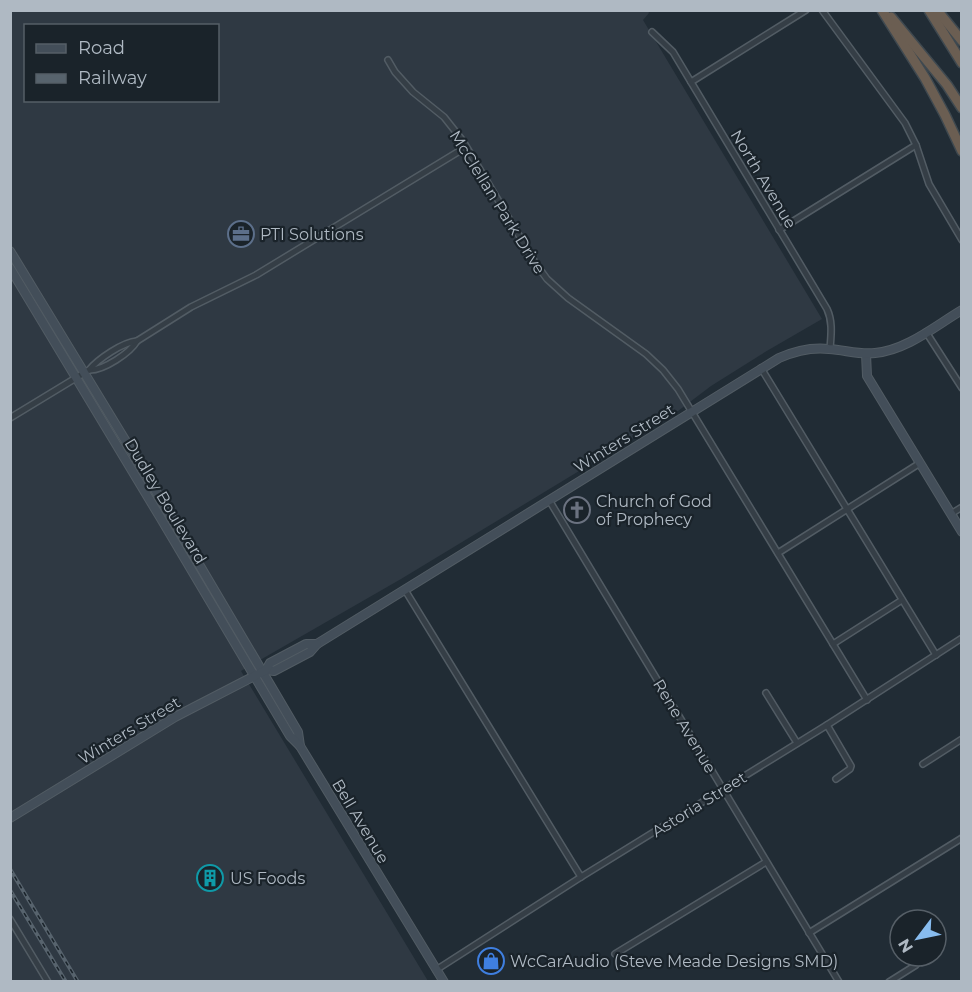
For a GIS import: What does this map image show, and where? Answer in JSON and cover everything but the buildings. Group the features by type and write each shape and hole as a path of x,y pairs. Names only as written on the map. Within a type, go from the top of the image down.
{"highway":[{"path":"884,10 908,45 962,151"},
{"path":"929,10 945,28 962,41"},
{"path":"937,10 962,63"},
{"path":"908,45 947,85 962,108"}],"main road":[{"name":"Dudley Boulevard","path":"10,251 87,372 264,671"},
{"name":"Dudley Boulevard","path":"10,268 290,736 300,746"},
{"name":"Winters Street","path":"10,818 175,717 264,671 270,663 306,644 317,644 779,357 808,349 830,349 866,354 886,351 897,348 962,310"},
{"path":"866,354 867,376 962,532"},
{"name":"Bell Avenue","path":"264,671 298,732 300,746 444,981"}],"street":[{"path":"691,82 806,10"},
{"path":"822,10 900,115 915,145 928,184 962,240"},
{"name":"North Avenue","path":"652,32 673,52 828,312 831,325 830,349"},
{"name":"McClellan Park Drive","path":"388,60 395,72 413,92 444,117 463,141 547,279 568,298 646,354 678,389 867,700"},
{"path":"779,230 915,145"},
{"path":"10,418 87,372 98,370 133,348 137,341 191,307 256,275 466,147"},
{"path":"926,332 962,388"},
{"path":"761,368 936,655"},
{"path":"778,553 920,463"},
{"name":"Rene Avenue","path":"549,500 839,981"},
{"path":"951,514 962,507"},
{"path":"405,590 581,877"},
{"path":"833,644 902,600"},
{"name":"Astoria Street","path":"436,970 962,638"},
{"path":"766,693 797,743"},
{"path":"827,725 851,765 850,769 836,779"},
{"path":"923,764 962,739"},
{"path":"809,933 962,838"},
{"path":"615,954 766,862"},
{"path":"10,919 48,981"},
{"path":"889,981 911,968"}],"shaded area":[{"path":"10,11 648,11 649,13 643,20 822,319 711,386 678,411 401,579 241,671 428,981 11,981"}],"railway":[{"path":"10,869 78,982"},
{"path":"10,890 66,982"}],"place":[{"name":"PTI Solutions","path":"241,234"},
{"name":"Church of God of Prophecy","path":"577,510"},
{"name":"US Foods","path":"210,878"},
{"name":"WcCarAudio (Steve Meade Designs SMD)","path":"491,961"}]}
